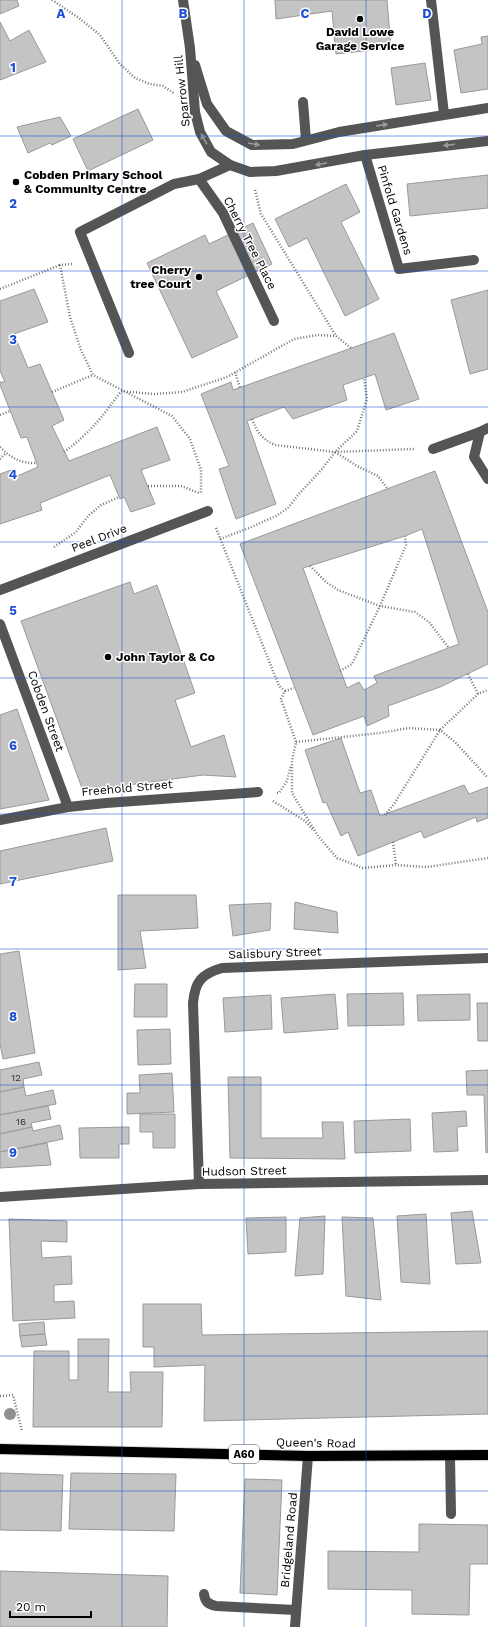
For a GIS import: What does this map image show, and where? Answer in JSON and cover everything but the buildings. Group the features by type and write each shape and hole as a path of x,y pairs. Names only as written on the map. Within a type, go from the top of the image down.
{"main road":[{"name":"Queen's Road","path":"0,1449 308,1456 488,1455"}],"street":[{"path":"183,0 190,48"},
{"path":"431,0 444,114"},
{"name":"Sparrow Hill","path":"190,48 195,112 200,132 211,152 230,165 250,172 276,171 365,155 488,141"},
{"name":"Sparrow Hill","path":"190,48 207,104 226,130 252,145 293,144 339,132 488,108"},
{"path":"303,102 306,140"},
{"name":"Pinfold Gardens","path":"365,155 399,269 474,260"},
{"path":"129,353 80,232 174,184 199,179 230,165"},
{"name":"Cherry Tree Place","path":"199,179 223,213 274,321"},
{"path":"433,449 484,430"},
{"path":"484,430 474,457 488,480"},
{"name":"Peel Drive","path":"0,590 208,511"},
{"name":"Cobden Street","path":"0,624 68,807"},
{"name":"Freehold Street","path":"0,820 68,807 152,798 258,792"},
{"name":"Salisbury Street","path":"199,1184 193,1003 194,991 199,981 209,972 222,968 488,958"},
{"name":"Hudson Street","path":"0,1197 199,1184 488,1180"},
{"name":"Bridgeland Road","path":"295,1627 308,1456"},
{"path":"450,1456 451,1514"},
{"path":"204,1594 204,1599 208,1604 216,1606 296,1610"}],"path":[{"path":"52,0 79,18 100,35 120,64 135,78 150,84 164,86 195,112"},
{"path":"250,172 261,214 336,336 351,348"},
{"path":"0,289 60,265 93,262"},
{"path":"60,265 70,317 81,350 93,375 172,416 190,439 201,470 201,494 278,686 285,691"},
{"path":"121,390 154,394 182,392 227,376 294,339 318,336 336,336"},
{"path":"235,372 240,388"},
{"path":"52,392 93,375"},
{"path":"220,539 276,516 288,508 335,452 357,431 367,399 364,378"},
{"path":"64,452 82,439 103,416 121,390"},
{"path":"0,415 10,411"},
{"path":"252,419 259,435 266,441 275,445 335,452 384,449 433,449"},
{"path":"0,447 11,458 27,463 37,463"},
{"path":"0,460 6,452"},
{"path":"335,452 357,466 378,476 387,488"},
{"path":"148,486 181,486 201,494"},
{"path":"49,550 76,532 88,516 101,505 119,497"},
{"path":"340,671 352,664 380,606 406,544 405,536"},
{"path":"310,566 326,582 338,590 380,606 416,612 430,622 448,647"},
{"path":"468,674 478,694"},
{"path":"258,792 279,793 287,782 296,742 281,700 285,691 294,688"},
{"path":"384,815 394,804 440,730 478,694 488,690"},
{"path":"296,742 380,733 409,728 440,730 455,742 488,778"},
{"path":"292,761 292,793 318,836"},
{"path":"258,792 305,821 337,858 363,868 396,865 427,867 488,858"},
{"path":"393,842 396,865"},
{"path":"0,1396 13,1395 26,1449"}],"place":[{"name":"David Lowe Garage Service","path":"360,19"},
{"name":"Cobden Primary School & Community Centre","path":"16,182"},
{"name":"Cherry tree Court","path":"199,277"},
{"name":"John Taylor & Co","path":"108,657"}]}
